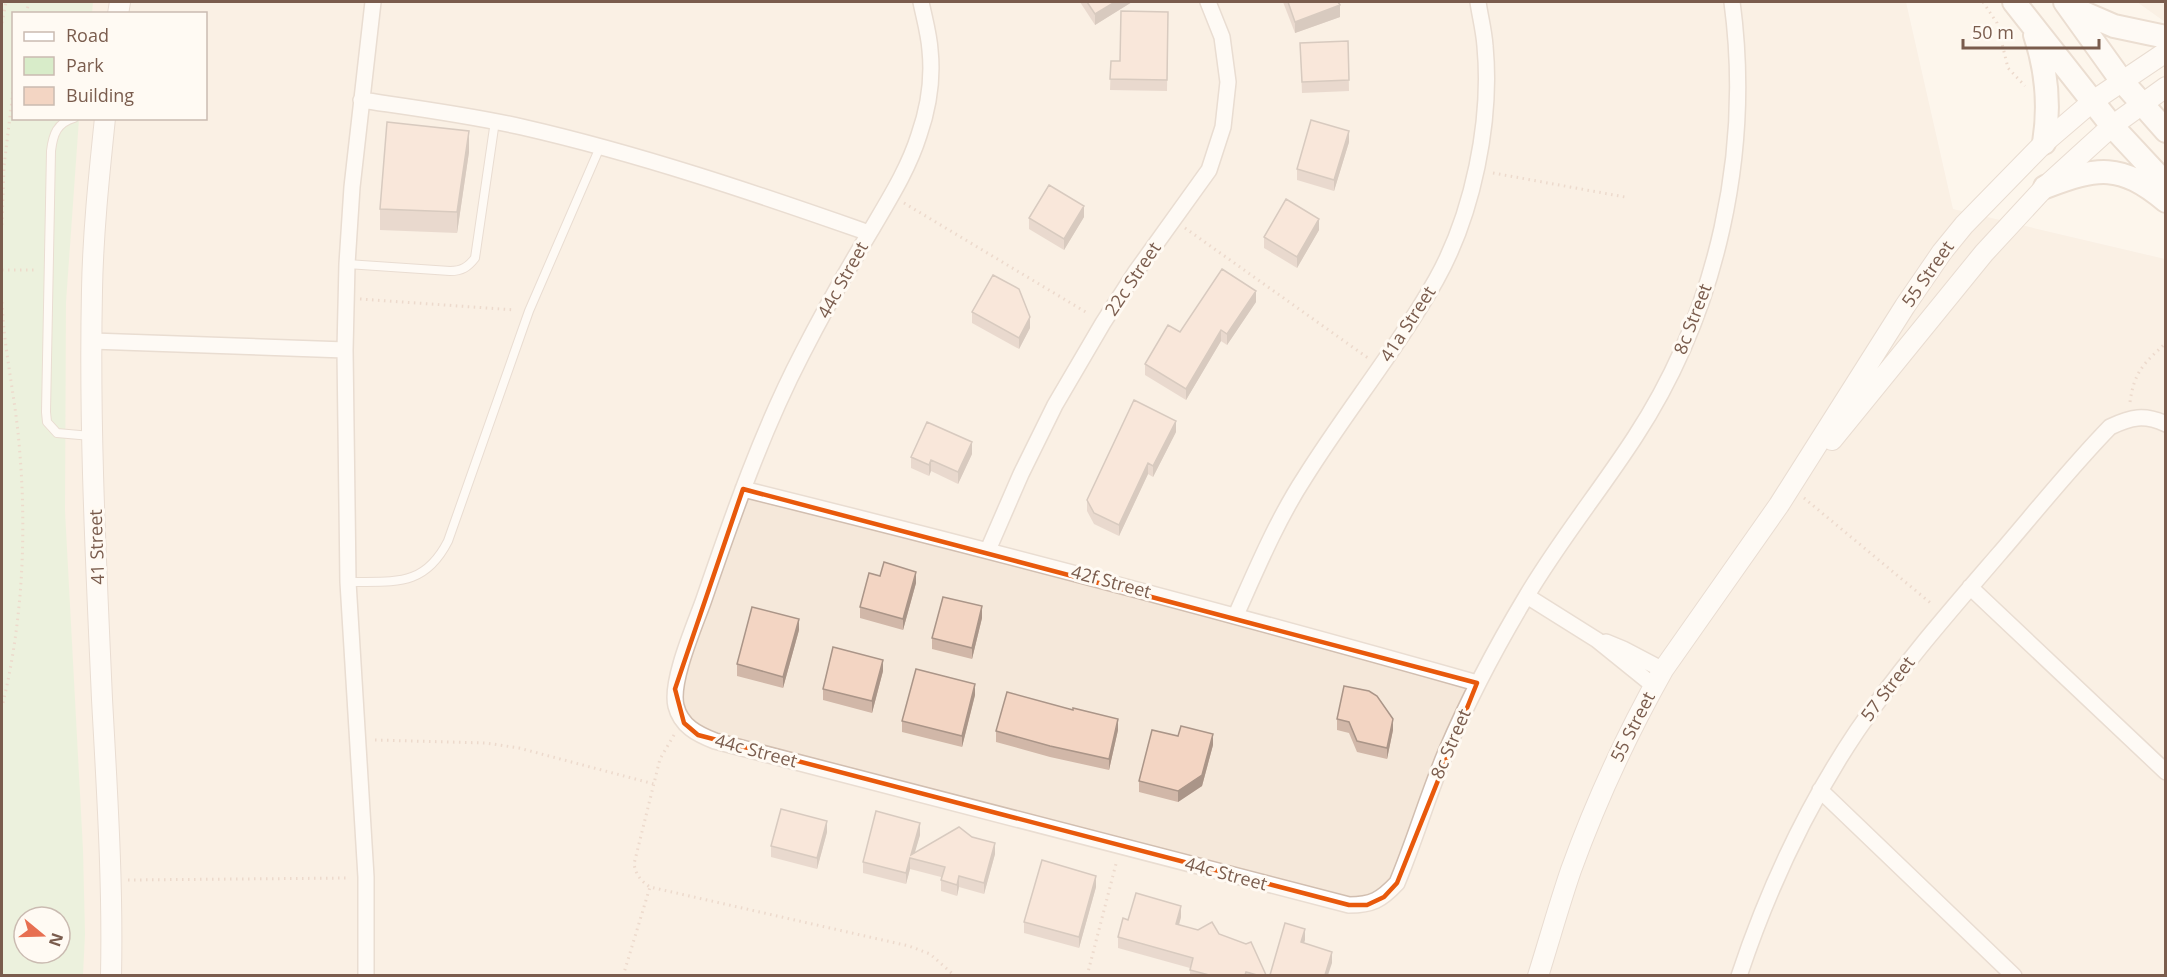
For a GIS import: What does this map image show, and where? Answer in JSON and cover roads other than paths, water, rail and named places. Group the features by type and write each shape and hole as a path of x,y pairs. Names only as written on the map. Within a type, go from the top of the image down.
{"main road":[{"path":"2014,2 2112,126 2166,184"},
{"path":"2066,3 2114,26 2166,37"},
{"path":"2066,3 2140,105 2166,130"},
{"path":"2032,26 2042,57 2047,94 2048,120 2044,143"},
{"path":"2045,187 2078,174 2108,172 2121,174 2145,184 2166,201"}],"street":[{"path":"366,975 366,878 348,582 345,350 347,264 361,100 373,2"},
{"name":"44c Street","path":"921,2 930,51 929,93 920,135 891,196 801,356 743,489 675,689 676,707 684,723 698,735 739,748 1349,905 1367,905 1384,897 1397,883 1404,865"},
{"name":"22c Street","path":"988,550 1021,474 1055,405 1135,273 1209,170 1223,127 1228,82 1222,37 1208,2"},
{"name":"41a Street","path":"1236,615 1269,542 1303,479 1406,330 1438,278 1462,221 1477,170 1486,105 1485,46 1478,2"},
{"name":"8c Street","path":"1404,865 1446,752 1477,682 1527,596 1641,426 1666,382 1692,327 1708,280 1725,217 1735,151 1738,91 1736,30 1732,2"},
{"name":"55 Street","path":"1538,975 1571,871 1614,765 1659,678 1779,505 1905,306 1942,252 1964,225 2044,143 2121,80 2166,52"},
{"name":"55 Street","path":"1779,505 1984,253 2045,187 2112,126 2166,87"},
{"path":"361,100 495,121 600,147 713,179 869,233"},
{"name":"41 Street","path":"105,120 95,227 92,341 93,437 111,880 111,975"},
{"path":"92,341 345,350"},
{"name":"57 Street","path":"1739,975 1755,927 1785,856 1820,790 1882,696 1946,615 2110,427 2127,419 2146,417 2166,424"},
{"name":"42f Street","path":"743,489 1236,615 1477,682"},
{"path":"1970,588 2166,772"},
{"path":"1527,596 1597,640 1623,649 1659,678"},
{"path":"1820,790 2014,975"}],"lane":[{"path":"68,120 57,128 51,151 46,412 47,422 57,433 93,437"},
{"path":"347,264 450,271 460,271 469,266 475,258 495,121"},
{"path":"348,582 394,581 411,578 427,570 440,557 448,541 529,311 600,147"}]}
